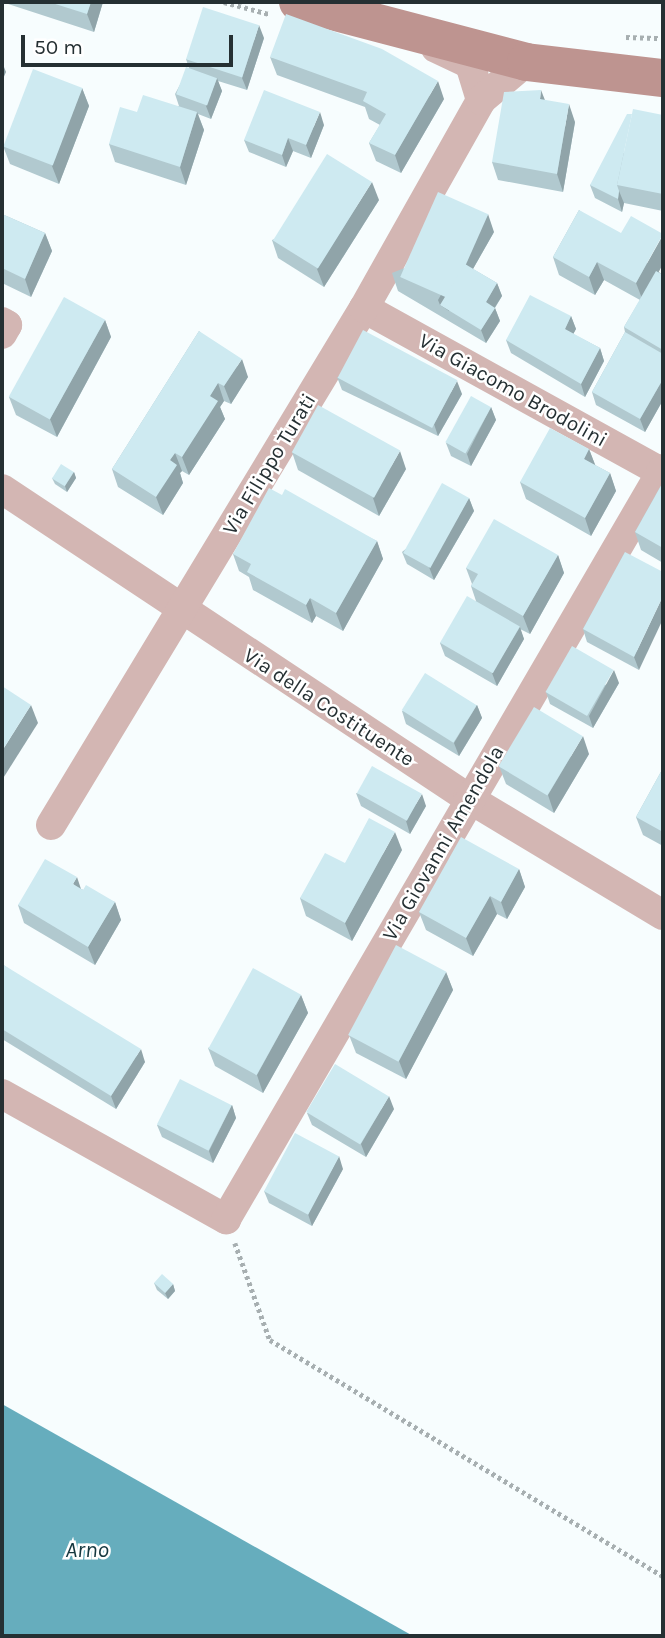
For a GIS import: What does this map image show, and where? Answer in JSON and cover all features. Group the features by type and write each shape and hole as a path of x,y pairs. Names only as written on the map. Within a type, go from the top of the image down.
{"main road":[{"path":"298,2 415,35 526,62 663,78"},
{"path":"366,2 527,38 663,54"}],"street":[{"path":"415,35 470,64 481,100"},
{"name":"Via Filippo Turati","path":"51,825 364,308 481,100 526,62"},
{"name":"Via Giacomo Brodolini","path":"364,308 662,470"},
{"path":"2,323 7,325 2,334"},
{"name":"Via Giovanni Amendola","path":"226,1219 468,798 662,470"},
{"name":"Via della Costituente","path":"2,489 468,798 663,915"},
{"path":"2,1094 226,1219"}],"path":[{"path":"612,37 663,38"},
{"path":"226,1219 270,1340 663,1576"}],"water":[{"name":"Arno","path":"2,1404 413,1636 2,1636"}],"building":[{"path":"49,2 91,2 87,14"},
{"path":"203,7 259,25 242,78 186,59"},
{"path":"286,14 382,49 438,81 395,155 369,143 386,114 363,101 367,92 270,57"},
{"path":"186,67 217,78 207,106 176,94"},
{"path":"33,69 82,88 53,165 3,146"},
{"path":"264,90 320,112 306,145 288,138 282,155 244,140"},
{"path":"541,90 540,99 569,104 557,174 492,162 504,92"},
{"path":"143,95 197,112 180,167 109,144 120,107 137,112"},
{"path":"633,109 663,115 663,194 617,185"},
{"path":"627,114 632,114 617,185 618,199 590,185"},
{"path":"327,154 372,182 318,269 273,241"},
{"path":"438,192 488,214 450,299 400,277"},
{"path":"579,210 621,233 631,216 663,234 636,283 597,262 589,277 553,257"},
{"path":"2,214 45,233 25,279 2,268"},
{"path":"465,264 497,283 486,302 495,308 481,330 440,305"},
{"path":"656,271 663,275 663,350 624,327"},
{"path":"530,295 571,316 565,329 600,348 581,384 506,340"},
{"path":"64,297 105,320 50,419 9,397"},
{"path":"363,330 457,380 432,428 338,378"},
{"path":"199,331 242,359 224,386 218,383 210,396 218,401 182,457 175,453 170,460 177,465 156,497 112,469"},
{"path":"625,332 663,354 663,379 640,419 592,392"},
{"path":"471,396 491,407 465,454 445,442"},
{"path":"318,405 400,451 374,498 292,452"},
{"path":"550,428 589,449 584,459 610,473 585,518 520,482"},
{"path":"61,464 74,472 65,486 52,478"},
{"path":"663,482 663,548 635,532"},
{"path":"442,483 469,498 430,568 403,553"},
{"path":"269,488 282,495 285,489 377,541 336,613 310,598 306,605 247,572 251,564 233,554"},
{"path":"494,519 558,555 523,616 471,586 478,574 466,568"},
{"path":"625,552 663,572 663,596 634,657 583,629"},
{"path":"467,596 520,626 493,673 440,643"},
{"path":"572,646 614,670 587,716 546,692"},
{"path":"425,673 477,705 453,743 402,710"},
{"path":"2,686 31,705 2,751"},
{"path":"534,707 583,736 547,796 498,766"},
{"path":"372,766 422,794 407,821 357,793"},
{"path":"663,768 663,832 636,817"},
{"path":"369,818 395,832 345,923 300,898 325,853 345,863"},
{"path":"461,837 519,869 501,902 490,896 466,938 419,912"},
{"path":"45,859 77,877 73,884 83,890 86,885 115,902 88,947 18,905"},
{"path":"396,945 446,972 398,1062 348,1035"},
{"path":"2,964 141,1049 111,1096 2,1029"},
{"path":"253,968 301,995 257,1075 208,1048"},
{"path":"335,1064 389,1096 360,1144 306,1112"},
{"path":"180,1079 232,1105 209,1151 157,1124"},
{"path":"295,1133 339,1156 308,1215 264,1191"},
{"path":"162,1274 173,1284 165,1293 154,1283"}]}
